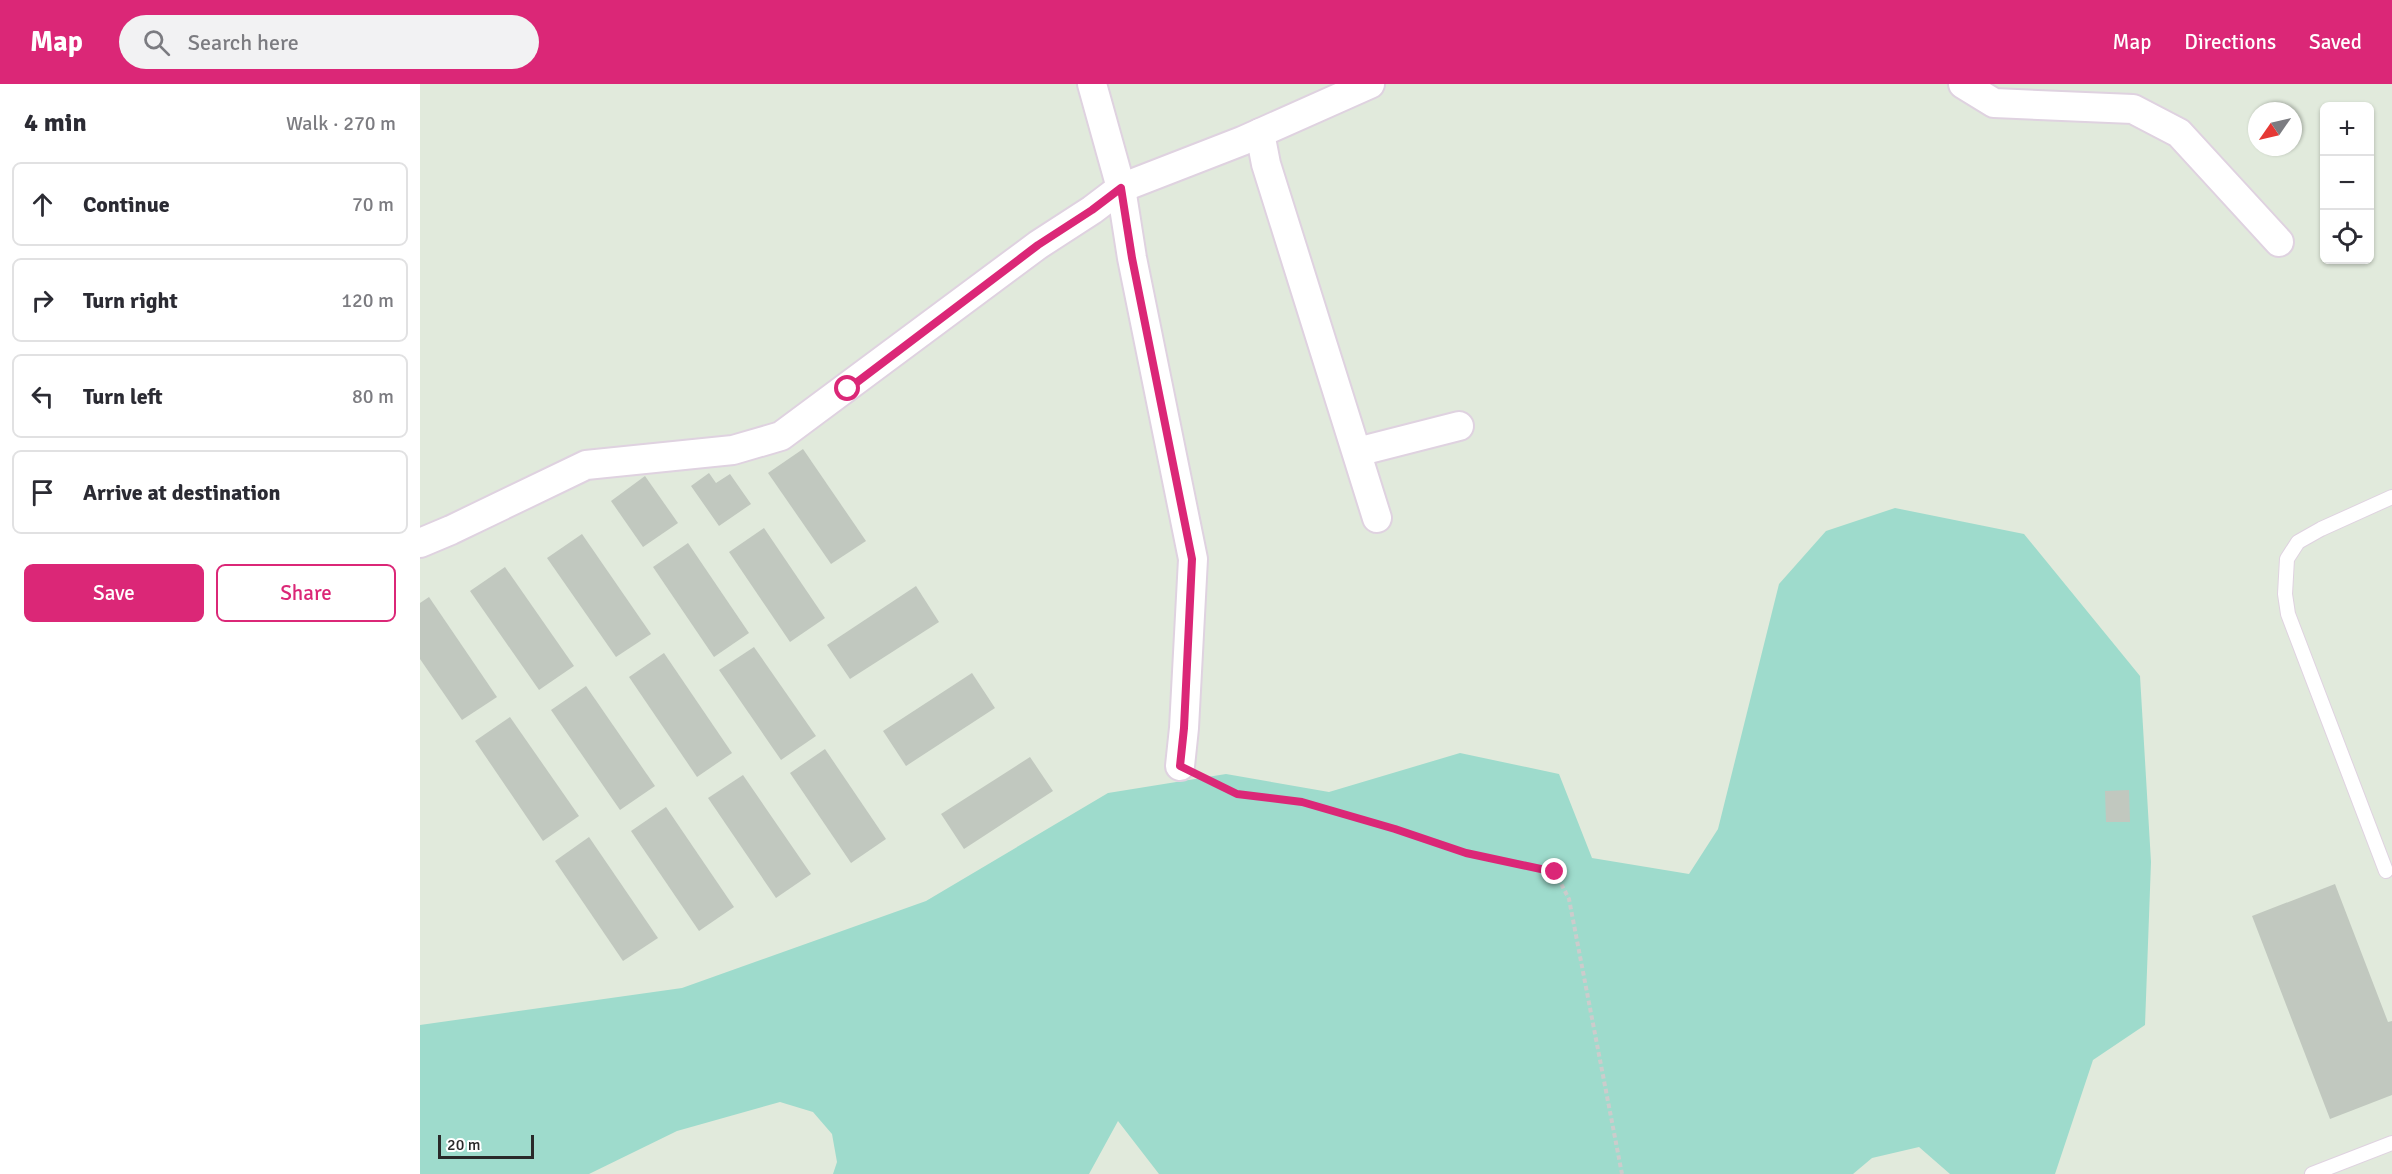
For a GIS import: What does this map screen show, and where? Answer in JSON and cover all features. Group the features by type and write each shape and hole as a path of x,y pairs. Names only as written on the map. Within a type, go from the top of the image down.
{"street":[{"path":"1092,84 1121,188 1132,258 1192,559 1180,766"},
{"path":"420,543 452,530 586,465 733,450 782,436 1038,245 1121,188 1260,133 1370,84"},
{"path":"1963,84 1994,103 2133,109 2179,133 2278,242"},
{"path":"1260,133 1266,164 1377,518"},
{"path":"1357,452 1460,426"}],"lane":[{"path":"2386,871 2288,614 2285,585 2288,559 2298,542 2392,497"},
{"path":"2312,1174 2392,1143"}],"path":[{"path":"1180,766 1237,794 1302,802 1395,829 1466,853 1555,872 1569,899 1622,1174"}],"shaded area":[{"path":"1895,508 2024,534 2140,676 2151,862 2145,1025 2093,1060 2055,1174 1950,1174 1919,1147 1872,1158 1853,1174 1159,1174 1118,1121 1089,1174 833,1174 837,1162 832,1134 813,1112 780,1102 677,1131 589,1174 420,1174 420,1025 682,988 926,901 1108,793 1226,774 1329,792 1460,753 1559,774 1592,858 1689,874 1718,829 1779,584 1826,531"}],"building":[{"path":"803,449 866,541 831,564 768,473"},
{"path":"709,473 716,483 730,474 751,504 719,526 691,486"},
{"path":"645,476 678,523 643,547 611,501"},
{"path":"764,528 825,618 790,642 729,552"},
{"path":"582,534 651,634 616,657 547,558"},
{"path":"688,543 749,633 714,657 653,567"},
{"path":"505,567 574,666 539,690 470,591"},
{"path":"916,586 939,622 850,679 827,645"},
{"path":"429,597 497,697 462,720 420,659 420,603"},
{"path":"754,647 816,736 781,760 719,670"},
{"path":"664,653 732,753 697,777 629,677"},
{"path":"972,673 995,708 906,766 883,731"},
{"path":"586,686 655,786 620,810 551,710"},
{"path":"510,717 579,816 543,841 475,741"},
{"path":"825,749 886,839 851,863 790,773"},
{"path":"1030,757 1053,791 964,849 941,814"},
{"path":"743,775 811,874 776,898 708,798"},
{"path":"2129,790 2130,822 2106,822 2105,791"},
{"path":"666,807 734,907 699,931 631,831"},
{"path":"589,837 658,938 623,961 555,861"},
{"path":"2335,884 2388,1022 2392,1021 2392,1095 2330,1119 2252,916"}],"route":[{"path":"848,389 1038,245 1121,188 1132,258 1192,559 1180,766 1237,794 1302,802 1395,829 1466,853 1555,872"}]}
